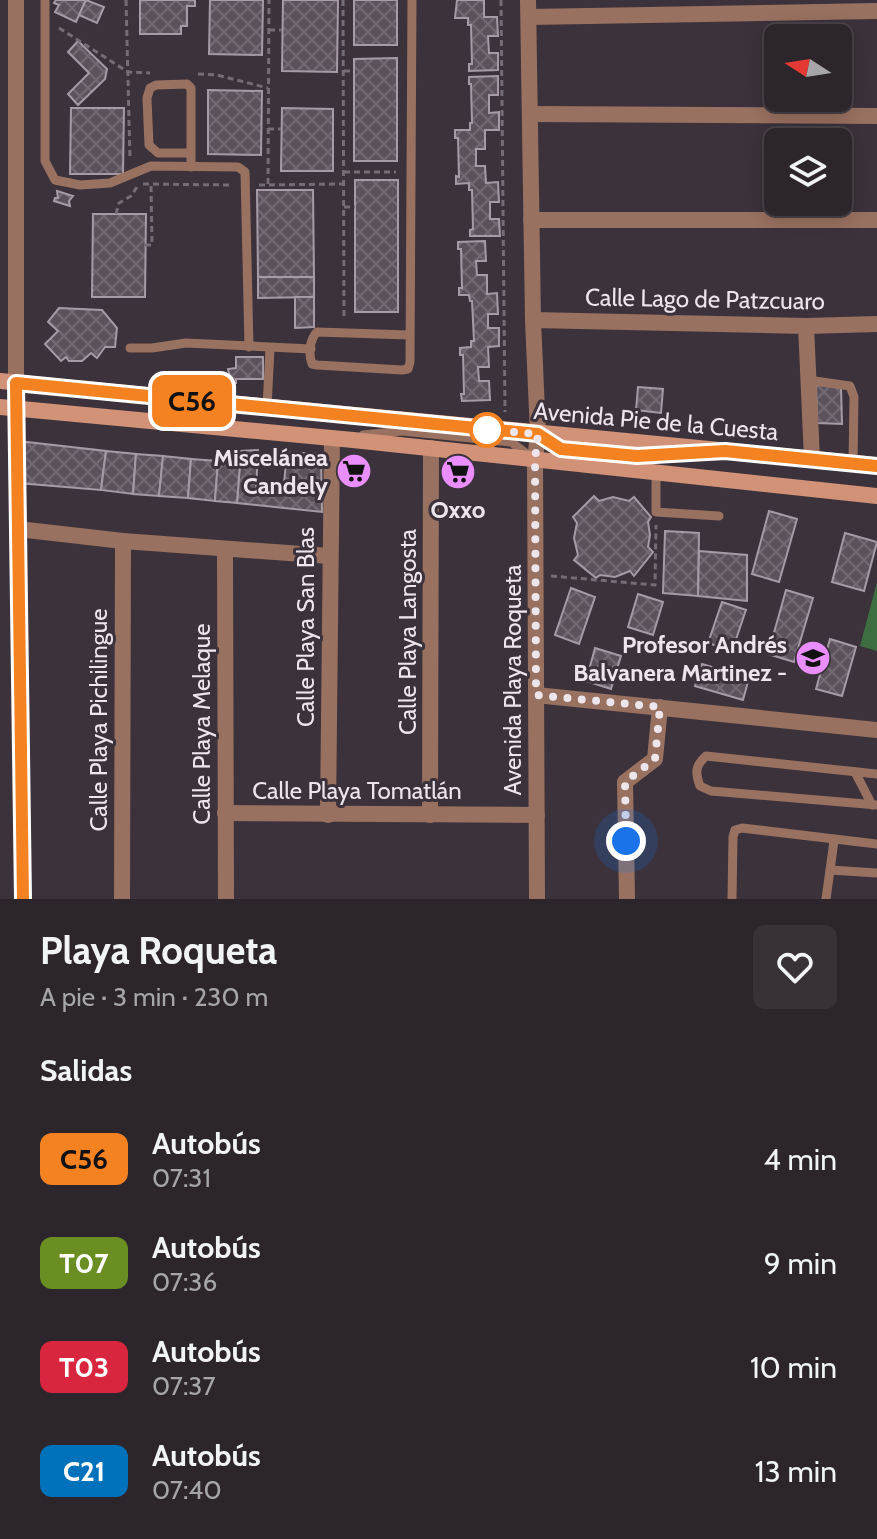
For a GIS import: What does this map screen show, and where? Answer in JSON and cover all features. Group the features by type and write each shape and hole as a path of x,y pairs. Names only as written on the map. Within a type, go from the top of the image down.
{"main road":[{"path":"8,382 8,408"},
{"name":"Avenida Pie de la Cuesta","path":"8,382 877,465"},
{"name":"Avenida Pie de la Cuesta","path":"8,408 431,448 877,496"}],"street":[{"path":"8,382 16,0"},
{"path":"538,434 528,8 877,11"},
{"path":"530,114 877,116"},
{"path":"531,220 877,220"},
{"name":"Calle Lago de Patzcuaro","path":"533,320 806,326 877,324"},
{"path":"806,326 812,459"},
{"path":"8,408 18,529 23,899"},
{"name":"Avenida Playa Roqueta","path":"537,899 535,460 538,434"},
{"name":"Calle Playa San Blas","path":"328,815 332,438"},
{"name":"Calle Playa Langosta","path":"430,815 431,448"},
{"path":"18,529 123,541 329,556"},
{"name":"Calle Playa Pichilingue","path":"122,899 123,541"},
{"name":"Calle Playa Melaque","path":"225,549 226,899"},
{"path":"0,629 19,631"},
{"path":"536,695 877,730"},
{"path":"627,899 625,782 655,759 660,707"},
{"name":"Calle Playa Tomatlán","path":"225,813 537,815"}],"lane":[{"path":"45,0 45,161 55,180 99,186 151,166 238,167 245,172 249,347"},
{"path":"409,335 317,332 312,338 312,364 402,370 408,369 410,362 412,0"},
{"path":"191,153 158,153 149,145 147,98 150,88 187,84 191,88 191,153 191,167"},
{"path":"130,348 186,343 311,349"},
{"path":"267,408 270,348"},
{"path":"808,380 850,386 854,397 853,463"},
{"path":"332,438 402,431 511,442 535,460"},
{"path":"656,472 656,512 719,516"},
{"path":"874,805 711,791 700,786 695,774 698,764 706,756 877,774"},
{"path":"855,772 874,805"},
{"path":"732,899 735,830 742,828 877,844"},
{"path":"826,899 834,841"},
{"path":"830,870 877,873"}],"path":[{"path":"268,184 269,0"},
{"path":"343,0 344,331"},
{"path":"501,0 505,431"},
{"path":"45,19 128,72 158,73"},
{"path":"262,20 269,19"},
{"path":"269,30 282,30"},
{"path":"344,71 354,71"},
{"path":"187,74 217,75 268,88"},
{"path":"261,121 268,120"},
{"path":"268,129 281,129"},
{"path":"344,172 409,172"},
{"path":"116,214 119,203 131,196 138,184"},
{"path":"145,245 152,245 151,184"},
{"path":"344,207 355,207"},
{"path":"535,575 655,585 656,512"}],"green space":[{"path":"877,582 877,651 860,646"}],"building":[{"path":"56,0 86,0 76,22 55,12 59,5 54,3"},
{"path":"86,0 104,7 97,23 79,15"},
{"path":"140,0 195,0 195,6 187,6 187,26 181,26 181,34 140,34"},
{"path":"210,0 263,0 262,55 209,54"},
{"path":"283,0 338,0 337,72 282,71"},
{"path":"354,0 397,0 397,45 354,45"},
{"path":"457,0 484,0 484,17 497,17 498,36 488,36 489,53 498,53 498,70 469,71 469,64 472,64 471,25 468,25 468,18 455,18"},
{"path":"78,41 107,69 105,79 78,105 68,94 89,73 68,52"},
{"path":"397,58 397,161 354,161 354,59"},
{"path":"498,76 498,95 489,95 489,113 499,112 499,130 485,130 485,149 476,149 476,166 485,166 486,183 498,182 499,202 490,202 490,219 499,219 500,236 470,236 473,229 472,190 469,190 469,183 456,184 456,176 459,177 455,130 470,130 472,123 469,77"},
{"path":"208,90 262,91 261,155 208,154"},
{"path":"71,108 124,108 123,174 70,174"},
{"path":"282,108 333,109 333,171 281,171"},
{"path":"355,180 398,180 398,312 355,312"},
{"path":"257,190 313,190 314,277 258,277"},
{"path":"57,191 73,196 70,206 54,201 58,198"},
{"path":"93,214 146,214 145,297 92,297"},
{"path":"485,241 486,261 476,261 477,275 487,275 487,294 497,293 498,314 488,314 488,328 499,328 499,346 488,347 489,367 478,367 479,381 489,381 490,400 462,401 463,355 460,355 460,348 471,347 471,341 474,341 472,301 469,295 459,295 459,288 462,288 458,242"},
{"path":"258,277 314,277 314,297 258,298"},
{"path":"295,297 314,297 314,327 295,328"},
{"path":"59,308 102,310 117,328 115,347 105,347 97,358 91,353 82,361 69,361 66,357 61,361 45,344 58,331 48,322"},
{"path":"236,357 263,357 263,379 236,379 236,383 231,383 228,369 236,368"},
{"path":"816,385 841,386 842,424 817,423"},
{"path":"638,387 663,389 661,413 636,410"},
{"path":"18,441 106,451 101,490 18,483"},
{"path":"258,450 256,491 283,494 287,452 321,454 322,512 237,503 241,451"},
{"path":"106,451 136,454 133,494 101,490"},
{"path":"136,454 163,456 159,496 133,494"},
{"path":"163,456 191,459 188,498 159,496"},
{"path":"191,459 218,461 215,501 188,498"},
{"path":"218,461 240,463 237,503 215,501"},
{"path":"594,496 599,501 613,497 629,501 634,497 651,517 648,522 648,547 653,552 634,576 630,571 615,577 600,575 596,578 574,560 578,555 574,538 577,523 573,517"},
{"path":"769,511 797,519 779,582 752,574"},
{"path":"665,531 699,533 698,596 663,593"},
{"path":"845,533 877,542 864,591 832,582"},
{"path":"699,551 747,555 747,601 698,596"},
{"path":"571,588 595,597 579,644 555,635"},
{"path":"786,590 813,598 794,662 768,654"},
{"path":"638,594 663,602 653,635 628,627"},
{"path":"722,602 746,610 732,651 708,643"},
{"path":"830,639 856,647 842,696 816,689"},
{"path":"595,648 621,656 611,689 586,681"},
{"path":"702,664 749,678 743,700 695,686"}],"bus line":[{"name":"C56","path":"23,899 16,383 538,434 561,449 637,456 725,451 877,466"}],"place":[{"name":"Miscelánea Candely","path":"354,471"},
{"name":"Oxxo","path":"458,472"},
{"name":"Profesor Andrés Balvanera Martinez -","path":"813,658"}],"route":[{"path":"487,430 479,429 538,434 535,460 536,695 660,707 655,759 625,782 626,841"}]}
